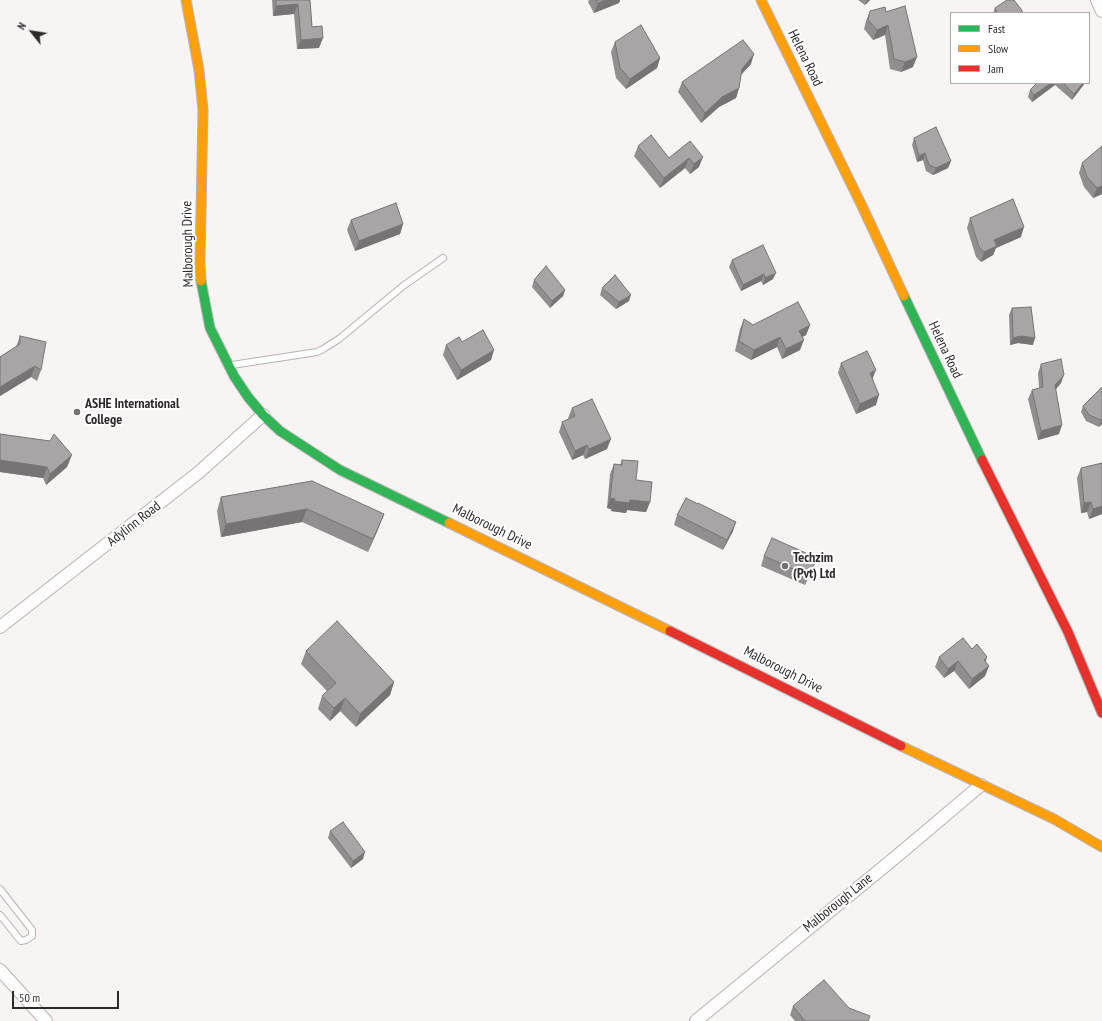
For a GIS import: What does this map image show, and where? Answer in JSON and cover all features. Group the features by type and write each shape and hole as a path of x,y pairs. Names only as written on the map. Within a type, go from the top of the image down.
{"street":[{"name":"Malborough Drive","path":"186,0 199,70 203,110 200,263 202,288 210,328 228,366 248,397 263,415 280,431 340,470 608,599 750,669 886,739 1054,819 1102,847"},
{"name":"Helena Road","path":"761,0 862,206 959,413 1068,632 1102,713"},
{"path":"1097,0 1102,11"},
{"name":"Adylinn Road","path":"0,627 205,468 263,415"},
{"name":"Malborough Lane","path":"696,1021 981,785"},
{"path":"0,970 46,1021"}],"lane":[{"path":"228,366 317,352 323,349 339,339 403,286 443,258"},
{"path":"0,889 32,930 32,936 21,941 0,915"}],"building":[{"path":"276,0 310,0 312,27 322,26 323,38 301,40 298,4 276,6"},
{"path":"596,0 606,0 598,3"},
{"path":"1007,0 1014,0 1022,12 997,12 995,8"},
{"path":"905,6 917,57 905,62 894,59 888,25 877,30 868,20 870,11 885,7 886,12"},
{"path":"641,25 660,58 630,79 620,68 615,42"},
{"path":"743,40 754,54 742,69 739,88 722,97 705,113 682,82"},
{"path":"1036,84 1050,84 1034,95 1030,90"},
{"path":"1064,84 1082,84 1074,94"},
{"path":"936,127 951,161 936,168 929,165 925,153 919,156 914,138"},
{"path":"651,135 669,158 690,141 703,157 694,164 689,158 664,178 638,146"},
{"path":"1102,146 1102,186 1097,188 1087,177 1082,163"},
{"path":"1013,199 1024,227 994,240 997,246 984,252 979,247 970,218"},
{"path":"396,203 403,224 359,241 351,220"},
{"path":"763,245 776,273 765,278 764,274 743,285 732,260"},
{"path":"546,266 565,290 552,301 534,280"},
{"path":"615,275 631,295 619,302 602,288"},
{"path":"798,302 810,325 799,331 804,340 786,349 780,337 754,350 739,341 744,319 753,325"},
{"path":"1031,307 1035,338 1021,336 1013,338 1012,308"},
{"path":"483,330 494,350 461,370 446,345 459,337 462,342"},
{"path":"20,336 46,342 41,370 35,366 0,387 0,357 20,344"},
{"path":"867,351 876,370 870,373 879,395 860,404 841,363"},
{"path":"1061,359 1064,375 1055,385 1062,425 1041,431 1032,390 1043,387 1041,364"},
{"path":"1101,388 1102,420 1089,415 1083,406"},
{"path":"592,399 611,439 589,449 587,445 575,451 562,422 575,416 572,408"},
{"path":"0,434 50,441 54,434 72,455 50,474 47,467 0,460"},
{"path":"622,460 638,461 636,480 652,482 650,502 630,500 629,503 614,501 615,499 610,498 614,464 622,465"},
{"path":"1102,463 1102,506 1093,509 1091,502 1084,503 1081,468"},
{"path":"312,481 384,514 373,539 307,509 226,524 221,497"},
{"path":"686,498 736,522 727,540 677,515"},
{"path":"772,538 817,558 809,576 764,556"},
{"path":"337,621 394,682 360,714 345,698 334,708 322,696 336,683 306,651"},
{"path":"963,638 972,649 977,644 987,657 984,660 989,666 972,679 958,661 948,669 939,657"},
{"path":"343,822 365,852 353,861 330,831"},
{"path":"824,980 849,1008 870,1016 868,1021 805,1021 793,1006"}],"traffic: fast":[{"path":"201,281 210,328 234,376 248,397 263,415 280,431 340,470 449,523"},
{"path":"904,296 982,460"}],"traffic: slow":[{"path":"186,0 199,70 203,110 200,263 201,281"},
{"path":"761,0 862,206 904,296"},
{"path":"449,523 670,631"},
{"path":"901,746 1054,819 1102,847"}],"traffic: jam":[{"path":"982,460 1068,632 1102,713"},
{"path":"670,631 901,746"}],"place":[{"name":"ASHE International College","path":"77,412"},
{"name":"Techzim (Pvt) Ltd","path":"785,566"}]}
